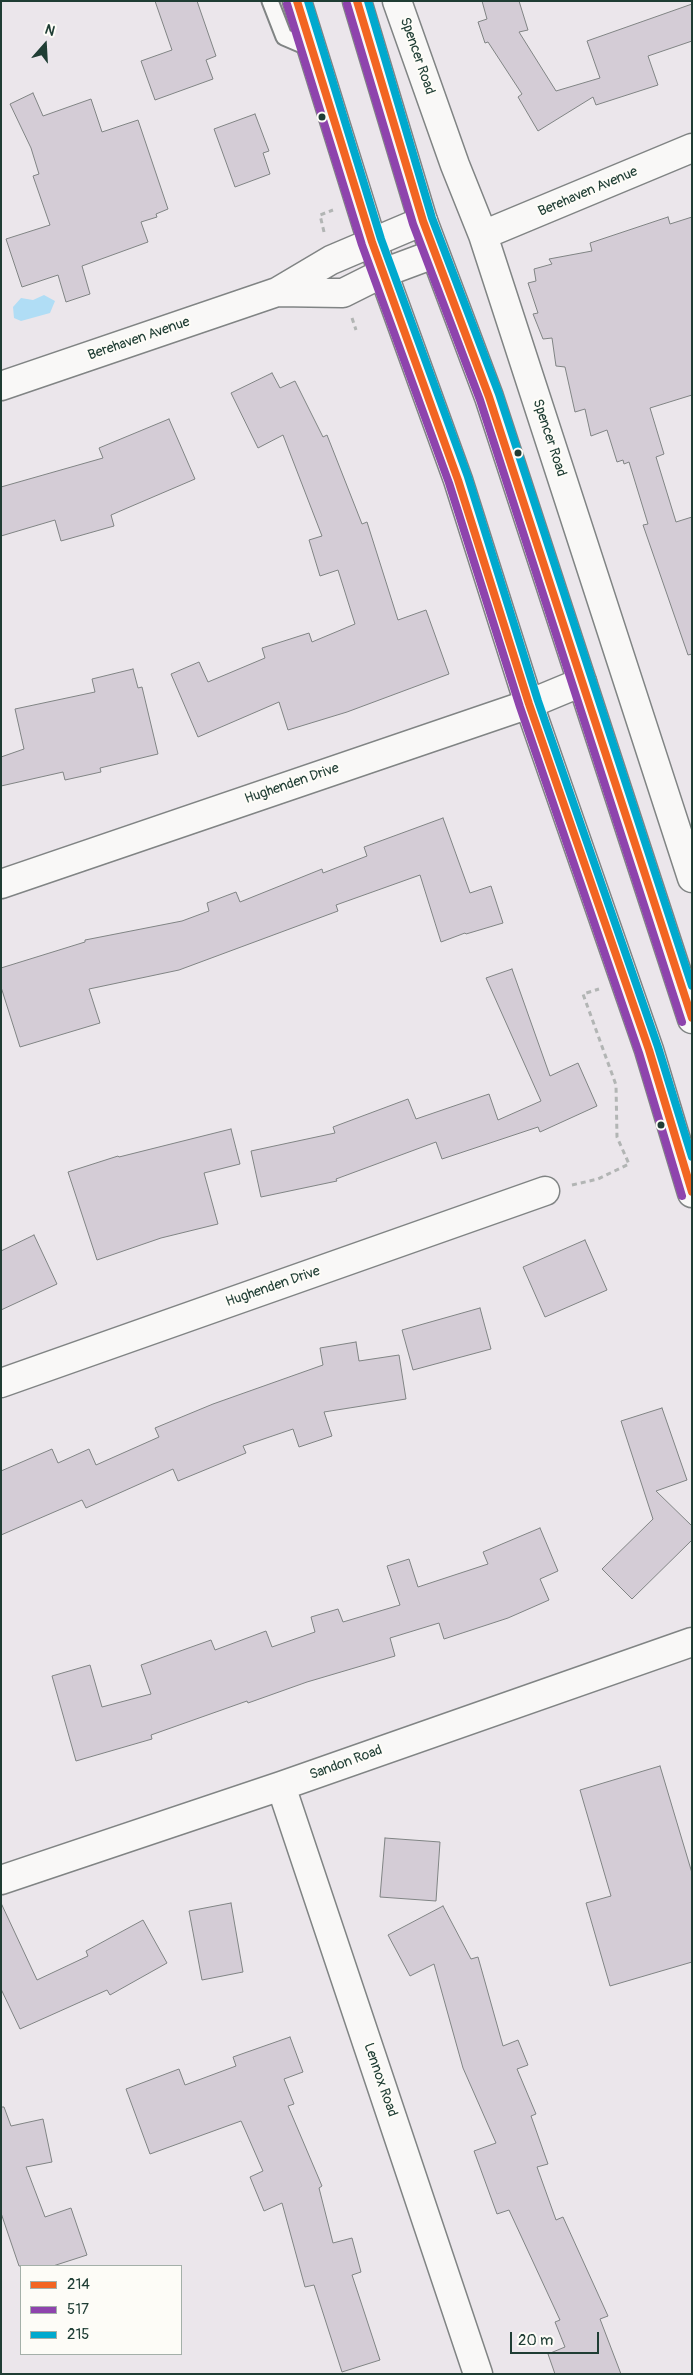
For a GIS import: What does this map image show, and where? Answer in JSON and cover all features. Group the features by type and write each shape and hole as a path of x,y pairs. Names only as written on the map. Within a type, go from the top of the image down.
{"street":[{"path":"297,1 372,242 458,480 529,704 649,1050 692,1193"},
{"path":"357,1 423,221 489,397 692,1019"},
{"name":"Spencer Road","path":"397,1 455,164 483,235 692,878"},
{"name":"Berehaven Avenue","path":"483,235 692,148"},
{"name":"Berehaven Avenue","path":"1,386 277,292 330,260 423,221"},
{"name":"Berehaven Avenue","path":"277,292 343,293 383,273 434,254"},
{"name":"Hughenden Drive","path":"1,884 529,704 582,682"},
{"name":"Hughenden Drive","path":"1,1383 545,1191"},
{"name":"Sandon Road","path":"1,1880 281,1786 690,1642"},
{"name":"Lennox Road","path":"281,1786 478,2374"}],"lane":[{"path":"270,1 284,37 312,49"}],"path":[{"path":"545,1191 598,1179 629,1164 617,1137 616,1085 583,994"}],"water":[{"path":"44,295 55,301 50,313 21,321 14,318 13,307 21,298 33,300"}],"building":[{"path":"155,1 197,1 216,56 206,60 213,79 155,100 141,61 172,50"},
{"path":"482,1 519,1 528,30 519,32 556,91 600,78 587,41 692,4 692,41 648,56 658,85 596,105 593,97 538,131 518,97 522,94 488,42 485,43 478,22 487,19"},
{"path":"33,93 43,116 91,99 102,132 138,120 168,209 156,214 157,217 141,222 148,242 82,266 90,294 66,302 58,275 22,287 6,239 50,225 33,176 39,174 31,148 10,104"},
{"path":"255,114 269,151 263,153 270,174 235,187 214,129"},
{"path":"668,217 670,224 692,217 692,395 650,408 664,454 656,457 676,522 692,517 692,654 688,655 643,525 648,524 629,462 624,464 623,460 617,462 607,430 591,436 585,409 575,412 565,367 556,366 552,338 543,339 533,314 538,313 528,283 536,281 534,269 552,264 549,259 592,251 590,243"},
{"path":"272,373 280,388 295,381 323,437 327,435 362,524 367,522 398,620 426,610 449,674 347,712 288,730 279,702 198,737 171,674 199,662 208,682 265,658 262,648 309,633 312,642 355,624 338,570 320,576 309,540 322,536 283,435 258,448 231,393"},
{"path":"169,419 195,479 111,515 114,526 61,541 55,520 1,536 1,487 103,458 99,448"},
{"path":"133,669 138,688 142,687 158,754 100,768 101,772 65,780 63,772 1,786 1,757 24,749 15,709 95,692 92,679"},
{"path":"443,818 470,893 491,886 503,923 465,933 441,942 420,875 336,905 338,911 179,970 89,989 100,1023 20,1047 1,987 1,968 85,942 85,940 182,921 209,911 207,903 236,892 240,902 322,869 323,873 367,856 364,847"},
{"path":"512,969 550,1076 578,1063 597,1106 540,1132 538,1127 442,1159 436,1142 336,1179 337,1181 261,1197 251,1151 335,1133 333,1127 408,1099 416,1119 489,1094 498,1120 541,1101 486,978"},
{"path":"231,1129 240,1164 204,1173 218,1224 161,1238 97,1260 68,1172 118,1156"},
{"path":"34,1235 57,1284 1,1310 1,1251"},
{"path":"585,1240 607,1290 545,1317 523,1267"},
{"path":"480,1308 491,1349 413,1370 402,1330"},
{"path":"356,1342 359,1361 399,1355 406,1399 324,1412 332,1436 299,1447 293,1429 243,1446 246,1453 178,1481 173,1469 86,1508 82,1500 1,1535 1,1471 52,1449 58,1463 89,1449 96,1465 159,1437 155,1428 213,1404 323,1365 320,1348"},
{"path":"662,1408 687,1480 656,1491 692,1526 692,1540 632,1599 602,1569 653,1519 621,1421"},
{"path":"540,1528 558,1571 540,1579 549,1600 508,1618 444,1639 439,1623 390,1638 395,1656 307,1682 248,1703 247,1701 151,1735 152,1739 76,1761 52,1676 90,1665 102,1707 151,1694 141,1665 211,1640 215,1650 266,1631 272,1647 315,1632 311,1617 338,1609 343,1622 400,1605 387,1566 409,1559 418,1587 488,1564 483,1552"},
{"path":"660,1766 692,1873 692,1962 610,1986 586,1903 611,1896 580,1790"},
{"path":"385,1838 440,1842 436,1901 380,1897"},
{"path":"1,1903 37,1980 88,1956 86,1951 143,1920 167,1963 110,1995 107,1990 20,2029 1,1989"},
{"path":"231,1903 243,1972 202,1980 189,1911"},
{"path":"443,1906 471,1959 478,1957 503,2046 518,2040 528,2065 517,2069 536,2114 531,2116 548,2164 537,2167 556,2220 563,2217 608,2316 600,2319 621,2374 555,2374 548,2354 565,2347 555,2322 560,2320 509,2210 497,2214 474,2151 496,2143 463,2068 434,1964 410,1976 388,1935"},
{"path":"290,2037 303,2072 284,2079 294,2104 288,2106 322,2186 319,2188 333,2243 352,2238 361,2272 352,2275 380,2360 342,2372 314,2285 305,2287 282,2203 264,2211 250,2177 263,2171 241,2121 150,2154 126,2089 179,2069 185,2085 236,2066 233,2057"},
{"path":"1,2107 4,2107 11,2126 43,2119 52,2162 26,2167 45,2217 71,2208 87,2255 56,2265 19,2266 1,2213"}],"transit line":[{"name":"214","path":"297,1 372,242 458,480 529,704 649,1050 692,1192"},
{"name":"215","path":"308,1 381,239 468,477 538,701 658,1047 692,1157"},
{"name":"214","path":"357,1 423,221 489,397 692,1018"},
{"name":"215","path":"368,1 432,218 499,394 692,986"},
{"name":"517","path":"287,4 362,245 449,483 520,707 639,1053 682,1196"},
{"name":"517","path":"347,4 413,224 480,400 682,1022"}]}
